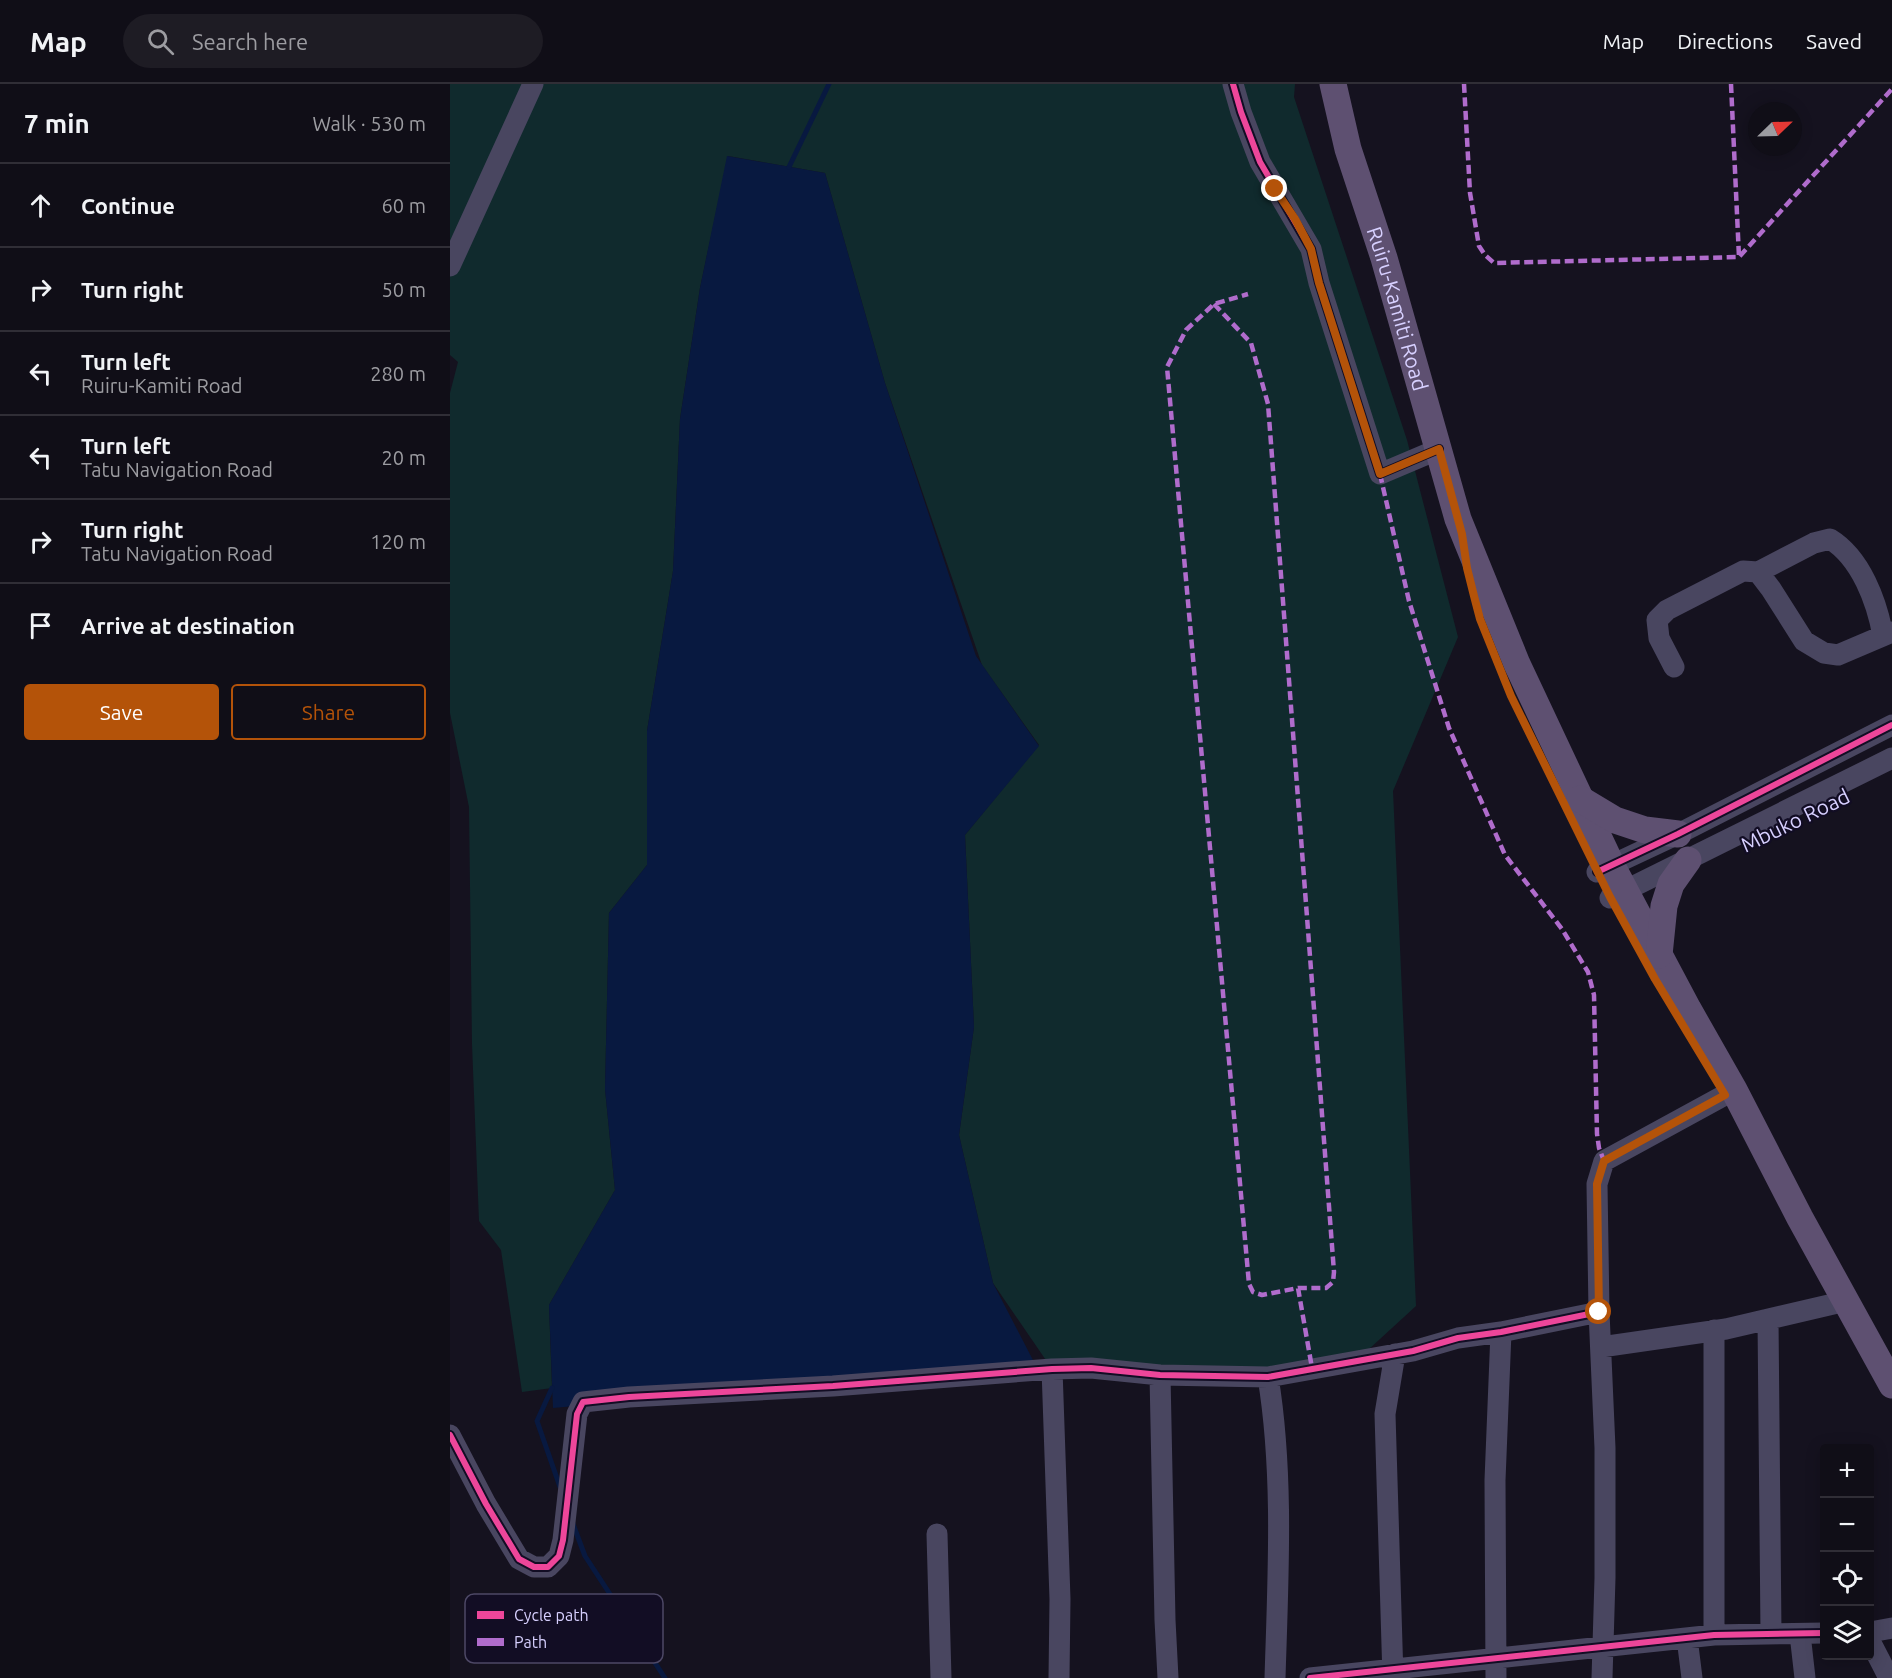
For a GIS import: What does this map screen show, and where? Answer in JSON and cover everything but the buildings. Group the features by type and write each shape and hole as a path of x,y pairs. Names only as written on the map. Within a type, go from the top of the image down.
{"main road":[{"name":"Ruiru-Kamiti Road","path":"1333,84 1348,149 1384,258 1439,449 1462,534 1467,568 1480,619 1511,696 1617,894 1655,979 1729,1092"},
{"name":"Ruiru-Kamiti Road","path":"1462,534 1517,664 1580,799 1604,869"},
{"path":"1580,799 1616,820 1644,830 1678,834"},
{"path":"1659,954 1664,906 1671,884 1700,854"},
{"name":"Ruiru-Kamiti Road","path":"1617,894 1659,954 1729,1092 1892,1385"}],"street":[{"path":"450,266 533,84"},
{"path":"1233,84 1260,162 1311,249 1319,283 1380,474 1439,449"},
{"path":"1674,667 1659,638 1657,620 1667,610 1743,571 1758,572 1814,543 1830,539 1842,546 1854,562 1888,634 1838,655 1824,653 1804,641 1758,572"},
{"path":"1604,869 1892,725"},
{"path":"1617,894 1892,758"},
{"name":"Mbuko Road","path":"1700,854 1719,858 1892,774"},
{"path":"1700,854 1702,821"},
{"path":"1602,1678 1605,1448 1599,1312 1597,1184 1604,1161 1729,1092"},
{"path":"1601,1347 1714,1330 1846,1302"},
{"path":"450,1435 486,1504 519,1559 534,1567 549,1567 559,1556 562,1540 577,1414 583,1402 594,1399 833,1386 1052,1369 1091,1368 1160,1375 1268,1377 1395,1354 1458,1338 1501,1332 1599,1312"},
{"path":"1768,1319 1770,1634"},
{"path":"1714,1330 1714,1635"},
{"path":"1496,1669 1495,1480 1501,1332"},
{"path":"1394,1674 1385,1414 1395,1354"},
{"path":"1052,1369 1060,1599 1059,1678"},
{"path":"1160,1375 1168,1678"},
{"path":"1268,1377 1273,1408 1276,1473 1275,1678"},
{"path":"937,1534 941,1678"},
{"path":"1874,1631 1892,1628"},
{"path":"1310,1678 1496,1669 1602,1647 1714,1635 1820,1633"},
{"path":"1800,1634 1805,1678"},
{"path":"1687,1638 1692,1678"},
{"path":"1874,1650 1889,1678"}],"green space":[{"path":"450,84 1295,84 1294,97 1407,440 1458,637 1393,791 1416,1306 1356,1361 1185,1375 1052,1369 993,1283 959,1135 974,1027 965,835 1039,745 982,665 885,383 825,173 728,156 700,288 680,419 673,571 647,731 647,865 609,913 605,1089 615,1190 549,1305 552,1388 522,1392 501,1250 479,1221 472,1044 469,807 450,713 450,393 458,362 450,355"}],"water":[{"path":"727,156 825,173 885,383 976,656 1039,746 965,835 974,1027 959,1135 993,1283 1035,1364 553,1408 549,1305 615,1190 605,1089 609,913 647,865 647,731 673,571 680,419 700,288"}],"waterway":[{"path":"789,167 829,84"},
{"path":"552,1388 537,1421 560,1487"},
{"path":"573,1524 585,1556 610,1594"},
{"path":"655,1663 665,1678"}],"marked path":[{"path":"1464,84 1470,193 1479,246 1494,263 1739,257 1892,89"},
{"path":"1731,84 1739,257"},
{"path":"1214,304 1251,343 1268,404 1334,1272 1333,1282 1326,1288 1298,1288 1262,1295 1253,1292 1249,1284 1167,367 1186,330 1214,304 1248,294"},
{"path":"1380,474 1409,601 1449,728 1505,855 1562,929 1588,972 1594,995 1597,1134 1604,1161"},
{"path":"1298,1288 1312,1368"}],"cycle path":[{"path":"1233,84 1260,162 1311,249 1319,283 1380,474 1439,449"},
{"path":"1597,872 1678,834 1892,725"},
{"path":"450,1435 486,1504 519,1559 534,1567 548,1567 559,1556 563,1540 577,1414 583,1402 1052,1369 1091,1368 1160,1375 1268,1377 1413,1351 1458,1338 1501,1332 1599,1312"},
{"path":"1310,1678 1714,1635 1820,1633"}],"route":[{"path":"1275,189 1311,249 1319,283 1380,474 1439,449 1462,534 1467,568 1480,619 1511,696 1610,897 1655,979 1725,1095 1604,1161 1597,1184 1599,1312"}]}
